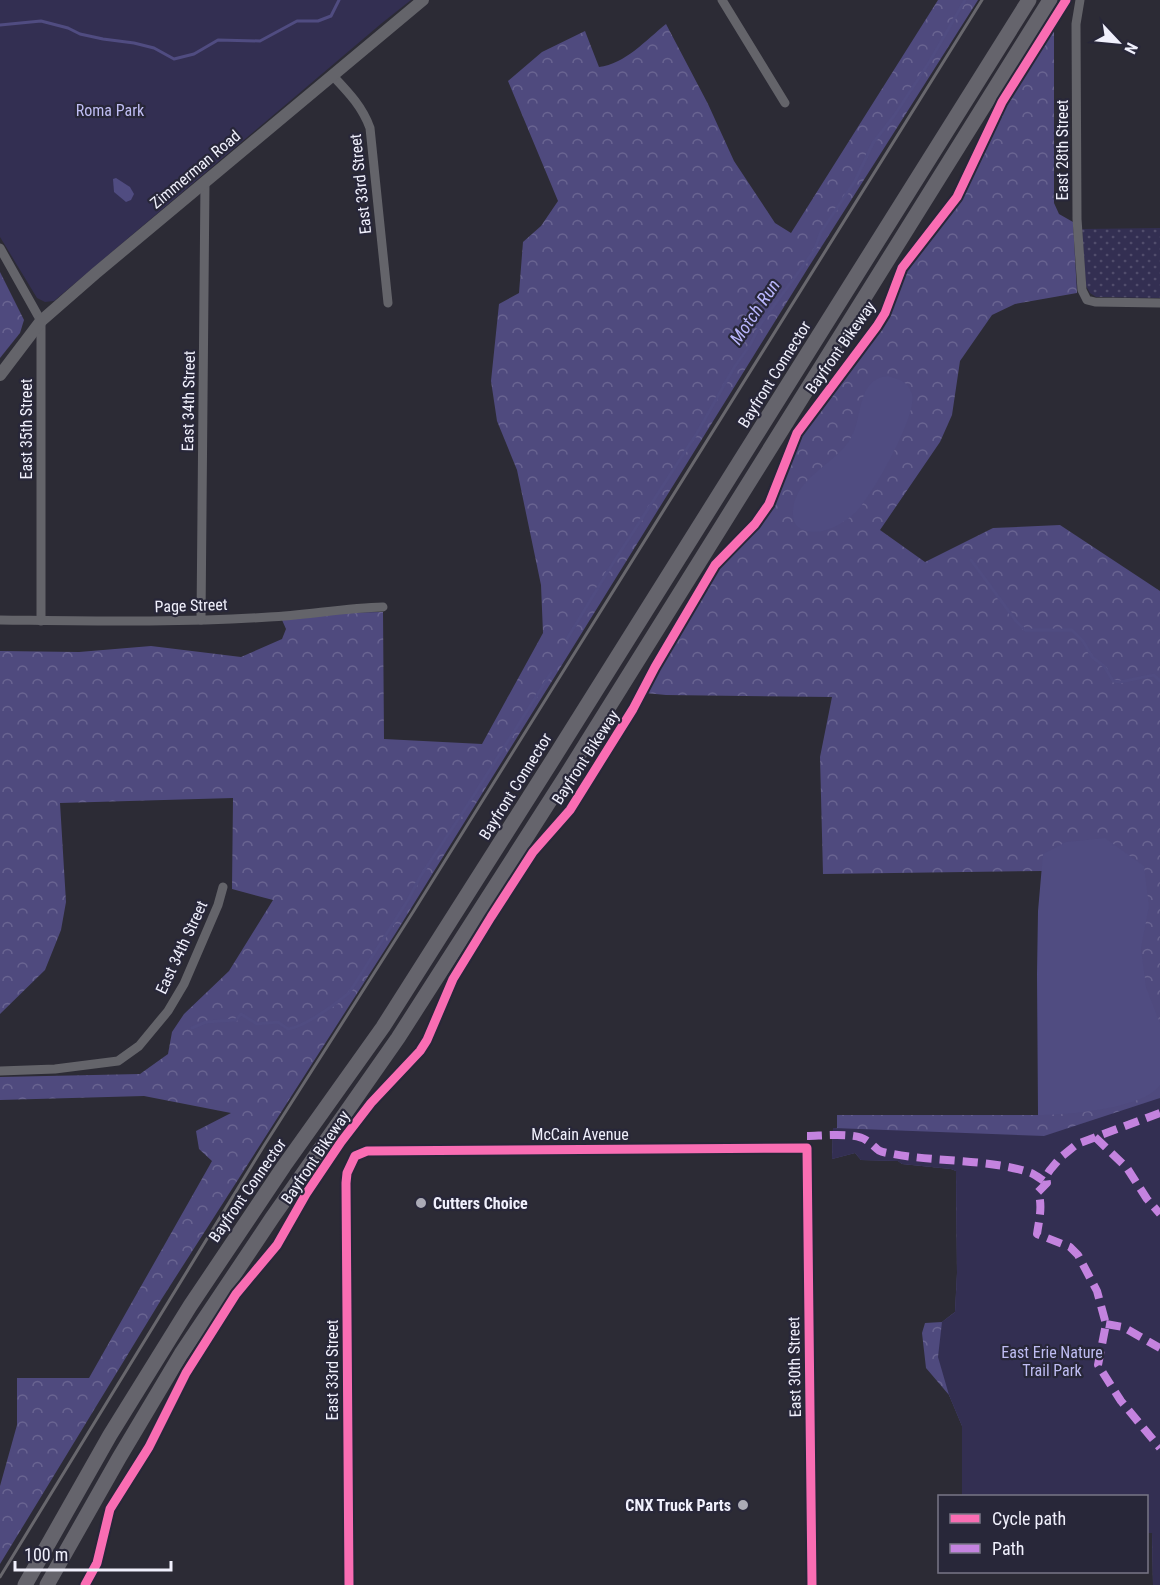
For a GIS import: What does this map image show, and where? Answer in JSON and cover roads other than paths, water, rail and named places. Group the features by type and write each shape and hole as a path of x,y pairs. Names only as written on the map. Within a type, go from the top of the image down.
{"highway":[{"name":"Bayfront Connector","path":"25,1585 110,1435 190,1306 278,1175 383,1027 1029,0"},
{"path":"47,1585 114,1466 182,1354 272,1218 398,1038 567,774 1050,0"}],"street":[{"name":"Zimmerman Road","path":"0,375 41,321 423,0"},
{"path":"722,0 785,103"},
{"name":"East 28th Street","path":"1080,0 1076,24 1077,219 1082,290 1087,300 1109,303 1160,303"},
{"name":"East 33rd Street","path":"332,75 365,113 370,128 388,303"},
{"name":"East 34th Street","path":"201,620 205,182"},
{"name":"East 35th Street","path":"0,248 41,321 41,621"},
{"name":"Page Street","path":"0,620 133,622 201,620 270,617 383,607"},
{"name":"East 34th Street","path":"0,1071 55,1069 118,1060 139,1046 168,1011 184,984 218,905 222,887"},
{"name":"McCain Avenue","path":"355,1156 367,1151 807,1148"},
{"name":"East 30th Street","path":"807,1148 812,1585"},
{"name":"East 33rd Street","path":"349,1585 346,1183 347,1173 355,1156"}],"waterway":[{"name":"Motch Run","path":"0,25 41,21 68,28 80,34 154,48 174,59 194,54 218,40 260,41 297,21 318,21 331,16 339,0"},
{"name":"Motch Run","path":"567,639 697,433 761,323 814,251 821,232 855,181 873,143 894,116 930,61 965,0"},
{"path":"971,560 1025,630 1072,630 1083,641 1092,657 1104,666 1113,681 1120,682 1154,675 1160,681"},
{"path":"192,1028 206,1022 236,1020 241,1014 257,1024 278,1022 288,1029 312,1019 349,993 420,877 551,673"}],"railway":[{"path":"0,1577 265,1144 413,912 982,0"}],"place":[{"name":"Cutters Choice","path":"421,1203"},
{"name":"CNX Truck Parts","path":"743,1505"}],"park label":[{"name":"Roma Park","path":"110,110"},
{"name":"East Erie Nature Trail Park","path":"1052,1361"}]}
